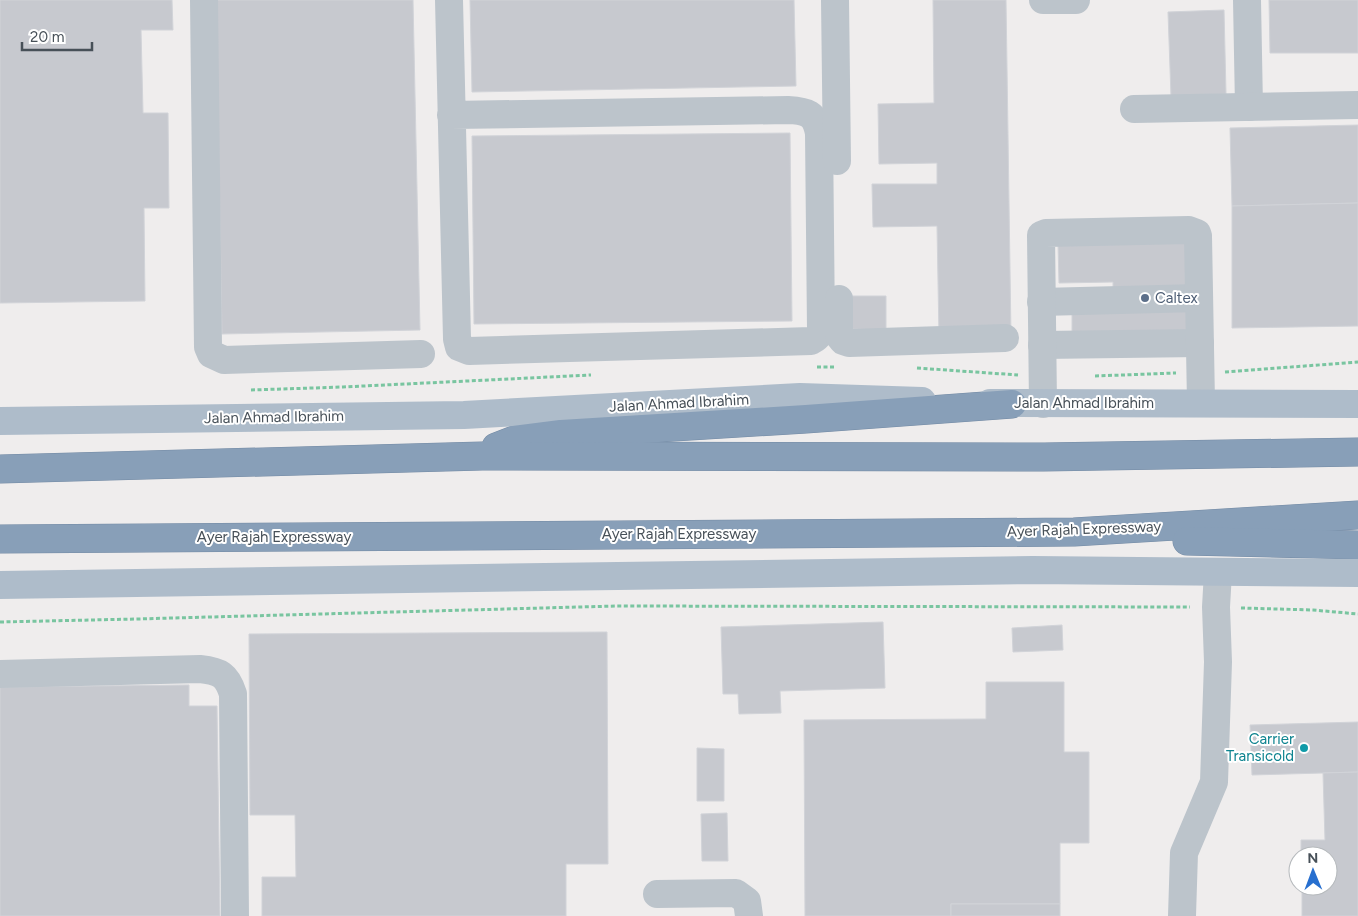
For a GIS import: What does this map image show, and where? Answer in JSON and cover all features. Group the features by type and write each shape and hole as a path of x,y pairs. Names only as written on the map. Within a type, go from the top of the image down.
{"highway":[{"path":"482,456 514,440 561,434 1012,404"},
{"path":"0,468 482,456 1044,457 1358,452"},
{"name":"Ayer Rajah Expressway","path":"0,538 1074,532 1358,515"},
{"path":"1074,532 1173,541 1358,545"}],"main road":[{"name":"Jalan Ahmad Ibrahim","path":"0,421 464,415 800,396 1012,404 1358,404"},
{"path":"0,585 1032,570 1358,573"}],"lane":[{"path":"204,0 208,347 211,354 224,360 421,354"},
{"path":"448,0 451,115 457,338 459,347 469,351 811,341 820,334 819,133 814,117 808,113 800,110 788,110 451,115"},
{"path":"835,0 840,336 843,341 849,343 1005,338"},
{"path":"1043,0 1076,0"},
{"path":"1248,0 1249,106"},
{"path":"1134,109 1358,104"},
{"path":"1043,404 1041,235 1046,232 1193,231 1198,236 1201,404"},
{"path":"1041,302 1199,298"},
{"path":"1042,345 1200,343"},
{"path":"1182,916 1184,853 1214,782 1218,662 1216,607 1218,572"},
{"path":"0,674 200,669 215,671 228,680 233,694 235,916"},
{"path":"656,894 736,893 747,901 749,916"}],"path":[{"path":"0,622 616,606 1216,607 1313,610 1358,614"}],"building":[{"path":"0,0 172,0 173,30 141,30 143,113 168,113 169,208 144,208 145,301 0,303"},
{"path":"216,0 413,0 420,330 222,334"},
{"path":"470,0 794,0 796,86 472,92"},
{"path":"933,0 1006,0 1011,336 939,337 937,226 873,227 872,184 937,184 937,163 879,164 878,104 934,103"},
{"path":"1269,0 1358,0 1358,53 1270,53"},
{"path":"1224,10 1226,94 1171,96 1168,12"},
{"path":"1358,125 1358,203 1232,206 1230,128"},
{"path":"790,133 792,321 474,324 472,136"},
{"path":"1358,203 1358,326 1232,328 1232,206"},
{"name":"Caltex","path":"1197,241 1198,285 1190,336 1072,338 1072,312 1113,311 1113,282 1059,283 1058,244"},
{"path":"852,296 886,296 886,330 851,329"},
{"path":"883,622 885,688 780,691 781,713 739,714 738,694 723,694 721,627"},
{"path":"1062,625 1063,650 1013,652 1012,628"},
{"path":"607,632 608,864 566,864 566,916 262,916 262,877 296,877 295,815 250,815 249,634"},
{"path":"986,682 1064,682 1064,752 1089,752 1089,843 1060,843 1060,904 951,904 951,916 805,916 804,720 986,719"},
{"path":"189,685 189,706 217,706 220,916 0,916 0,687"},
{"name":"Carrier Transicold","path":"1358,722 1358,772 1252,775 1250,725"},
{"path":"697,748 724,749 724,801 697,801"},
{"path":"1358,772 1358,916 1302,916 1302,896 1338,896 1338,846 1301,846 1301,840 1325,840 1323,773"},
{"path":"727,813 728,861 702,861 701,814"},
{"path":"951,904 1060,904 1060,916 951,916"}],"place":[{"name":"Caltex","path":"1145,298"},
{"name":"Carrier Transicold","path":"1304,748"}]}
